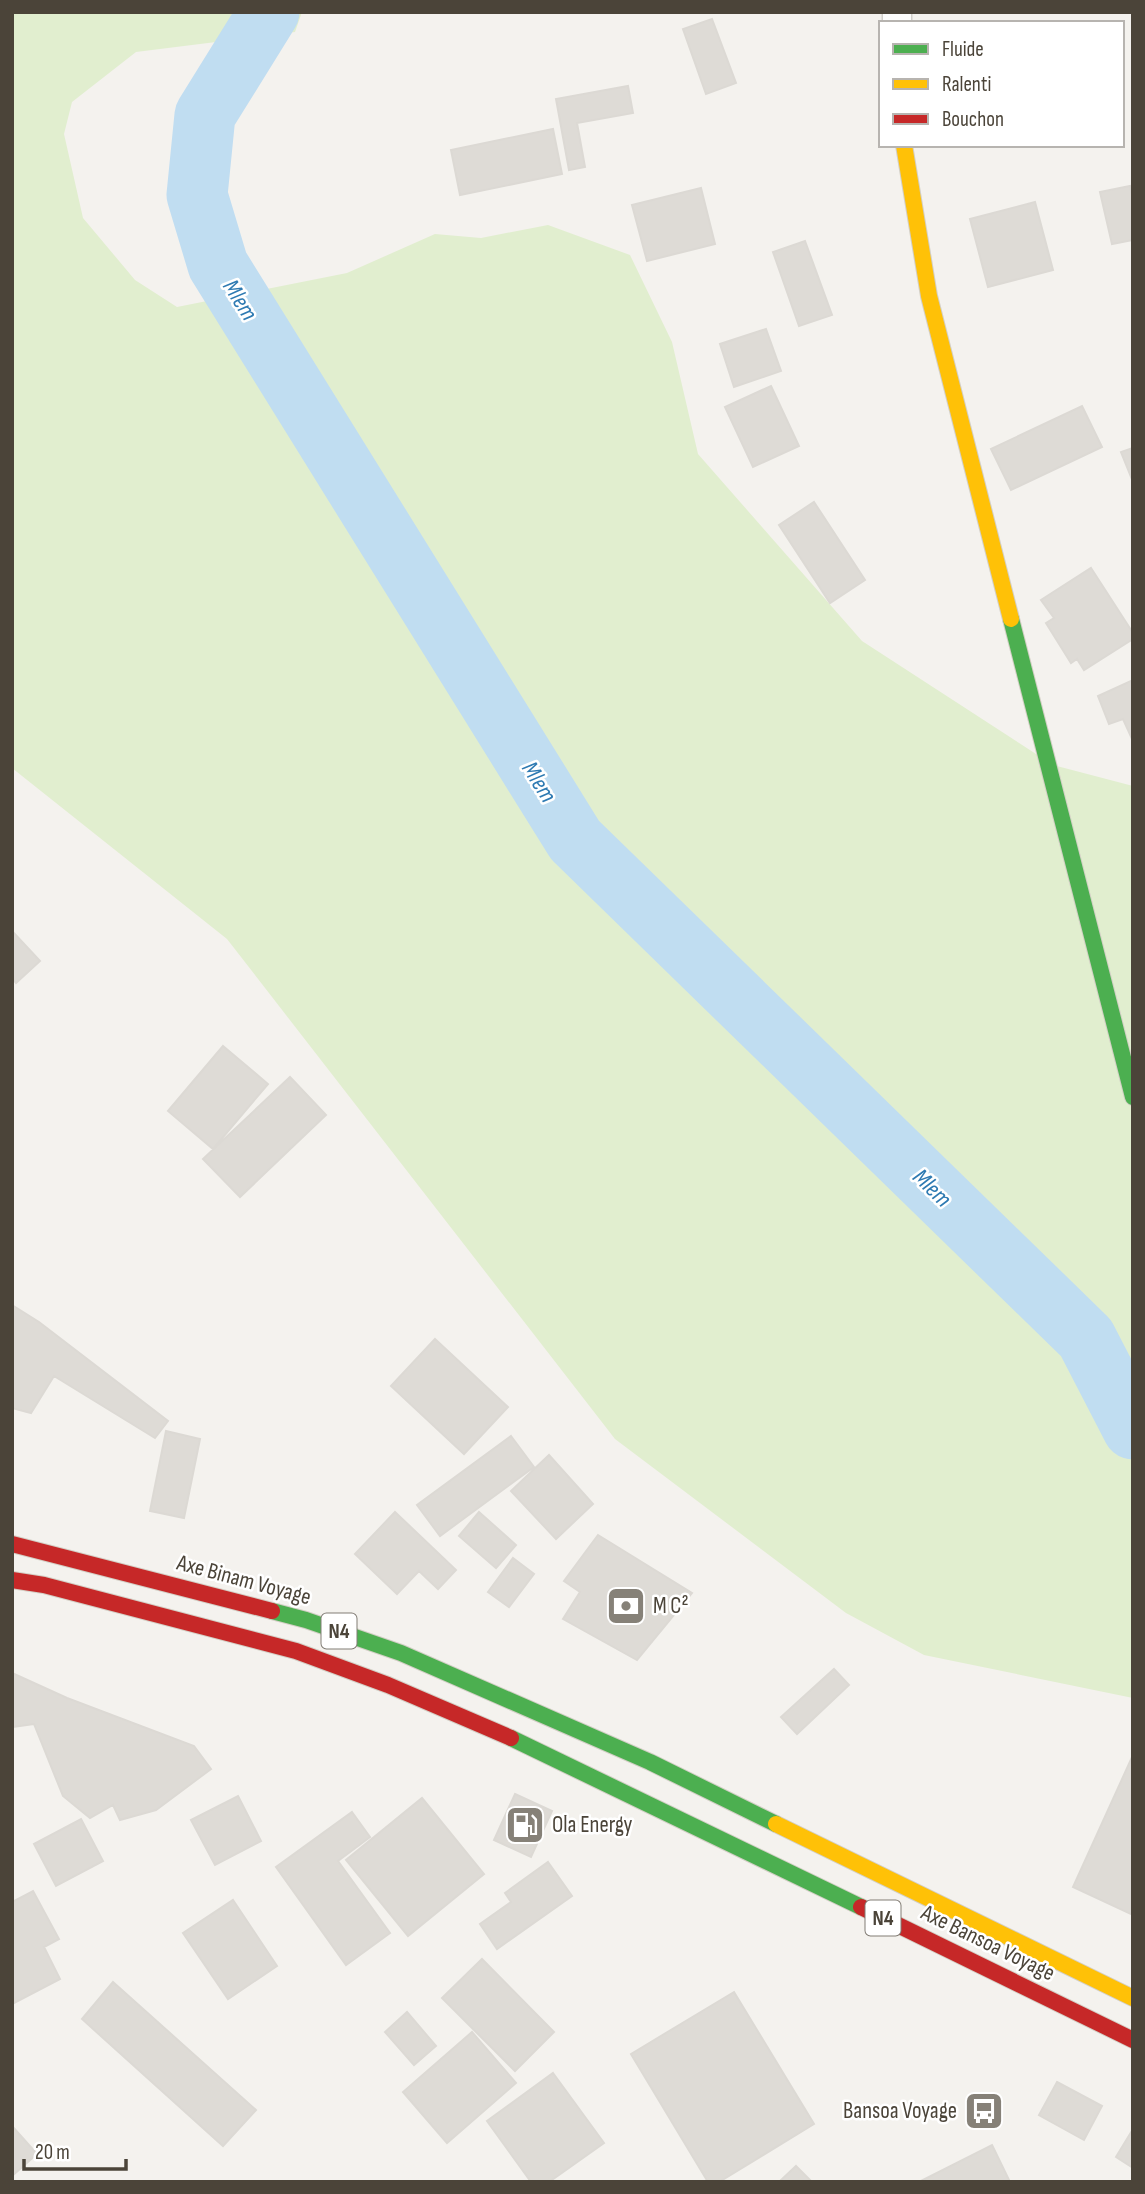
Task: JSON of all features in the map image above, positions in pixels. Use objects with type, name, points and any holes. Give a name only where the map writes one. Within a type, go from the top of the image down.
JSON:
[{"type":"main road","points":[[904,147],[929,296],[1133,1097]]},
{"type":"main road","name":"Axe Binam Voyage","points":[[12,1544],[306,1620],[518,1741],[642,1780]]},
{"type":"main road","name":"Axe Binam Voyage","points":[[12,1580],[44,1585],[296,1651],[395,1669],[532,1712],[642,1780]]},
{"type":"main road","name":"Axe Bansoa Voyage","points":[[642,1780],[1054,1980],[1133,2040]]},
{"type":"main road","name":"Axe Bansoa Voyage","points":[[642,1780],[1054,1980],[1133,1998]]},
{"type":"green space","points":[[12,12],[302,12],[295,32],[136,52],[72,102],[64,134],[83,218],[135,280],[177,307],[347,273],[435,234],[481,238],[548,225],[630,255],[672,342],[698,454],[862,641],[1053,765],[1133,786],[1133,1698],[924,1655],[846,1613],[615,1439],[227,939],[12,768]]},
{"type":"building","points":[[712,19],[736,83],[706,94],[683,29]]},
{"type":"building","points":[[628,86],[633,113],[577,123],[585,167],[569,170],[556,99]]},
{"type":"building","points":[[553,129],[562,174],[460,195],[451,150]]},
{"type":"building","points":[[1130,186],[1133,200],[1133,240],[1112,244],[1100,192]]},
{"type":"building","points":[[701,188],[715,244],[647,261],[632,205]]},
{"type":"building","points":[[1035,202],[1053,270],[988,287],[970,219]]},
{"type":"building","points":[[805,241],[832,315],[799,326],[773,252]]},
{"type":"building","points":[[766,329],[781,371],[734,387],[720,344]]},
{"type":"building","points":[[771,386],[799,446],[753,467],[725,407]]},
{"type":"building","points":[[1082,406],[1102,447],[1011,490],[991,449]]},
{"type":"building","points":[[1133,448],[1133,482],[1121,452]]},
{"type":"building","points":[[814,502],[865,580],[830,603],[779,525]]},
{"type":"building","points":[[1091,568],[1133,633],[1133,639],[1084,670],[1077,659],[1071,663],[1046,623],[1054,618],[1041,600]]},
{"type":"building","points":[[1133,680],[1133,741],[1123,719],[1109,724],[1098,696]]},
{"type":"building","points":[[12,931],[40,961],[16,983],[12,978]]},
{"type":"building","points":[[223,1046],[268,1084],[213,1149],[168,1111]]},
{"type":"building","points":[[290,1077],[326,1115],[240,1197],[203,1159]]},
{"type":"building","points":[[12,1305],[39,1322],[168,1421],[155,1438],[54,1376],[31,1413],[12,1408]]},
{"type":"building","points":[[435,1339],[508,1407],[464,1454],[391,1386]]},
{"type":"building","points":[[166,1431],[200,1439],[184,1518],[150,1511]]},
{"type":"building","points":[[511,1436],[534,1467],[440,1536],[417,1505]]},
{"type":"building","points":[[549,1455],[593,1504],[556,1539],[511,1491]]},
{"type":"building","points":[[395,1512],[456,1570],[438,1589],[419,1571],[397,1594],[355,1554]]},
{"type":"building","points":[[479,1512],[516,1545],[496,1568],[459,1536]]},
{"type":"building","name":"M C²","points":[[598,1535],[692,1593],[637,1660],[563,1619],[580,1592],[564,1581]]},
{"type":"building","points":[[513,1558],[534,1574],[509,1607],[488,1592]]},
{"type":"building","points":[[834,1669],[849,1685],[797,1734],[781,1717]]},
{"type":"building","points":[[12,1673],[67,1698],[194,1746],[211,1769],[156,1810],[120,1820],[113,1805],[90,1818],[63,1796],[34,1724],[12,1727]]},
{"type":"building","points":[[1133,1755],[1133,1915],[1073,1887]]},
{"type":"building","points":[[515,1794],[552,1811],[531,1857],[494,1840]]},
{"type":"building","points":[[238,1796],[261,1841],[215,1865],[191,1820]]},
{"type":"building","points":[[422,1798],[484,1874],[408,1936],[346,1860]]},
{"type":"building","points":[[352,1812],[370,1837],[338,1861],[390,1933],[346,1965],[276,1867]]},
{"type":"building","points":[[81,1819],[103,1861],[56,1886],[34,1844]]},
{"type":"building","points":[[548,1862],[572,1896],[497,1949],[480,1924],[511,1902],[505,1893]]},
{"type":"building","points":[[33,1891],[59,1939],[44,1947],[60,1979],[12,2004],[12,1902]]},
{"type":"building","points":[[233,1900],[277,1966],[228,1999],[183,1933]]},
{"type":"building","points":[[482,1959],[554,2032],[515,2071],[442,1998]]},
{"type":"building","points":[[113,1982],[256,2110],[223,2146],[82,2019]]},
{"type":"building","points":[[734,1992],[814,2124],[719,2182],[708,2182],[631,2054]]},
{"type":"building","points":[[407,2012],[436,2046],[414,2065],[385,2032]]},
{"type":"building","points":[[472,2032],[516,2083],[447,2143],[403,2092]]},
{"type":"building","points":[[553,2073],[604,2143],[549,2182],[531,2182],[487,2121]]},
{"type":"building","points":[[1057,2082],[1102,2106],[1084,2140],[1039,2115]]},
{"type":"building","points":[[12,2126],[37,2154],[12,2176]]},
{"type":"building","points":[[1133,2129],[1133,2168],[1116,2157]]},
{"type":"building","points":[[992,2145],[1010,2182],[919,2182]]},
{"type":"building","points":[[796,2166],[812,2182],[779,2182]]},
{"type":"waterway","name":"Mlem","points":[[269,12],[205,115],[197,195],[218,265],[575,840],[1086,1338],[1133,1429]]},
{"type":"traffic: fast","points":[[1011,619],[1133,1097]]},
{"type":"traffic: fast","points":[[272,1611],[401,1653],[650,1762],[776,1824]]},
{"type":"traffic: fast","points":[[511,1738],[861,1907]]},
{"type":"traffic: slow","points":[[904,147],[929,296],[1011,619]]},
{"type":"traffic: slow","points":[[776,1824],[1133,1998]]},
{"type":"traffic: jam","points":[[12,1544],[272,1611]]},
{"type":"traffic: jam","points":[[12,1580],[44,1585],[296,1651],[388,1685],[511,1738]]},
{"type":"traffic: jam","points":[[861,1907],[1133,2040]]},
{"type":"place","name":"M C²","points":[[626,1606]]},
{"type":"place","name":"Ola Energy","points":[[525,1825]]},
{"type":"place","name":"Bansoa Voyage","points":[[984,2111]]}]
